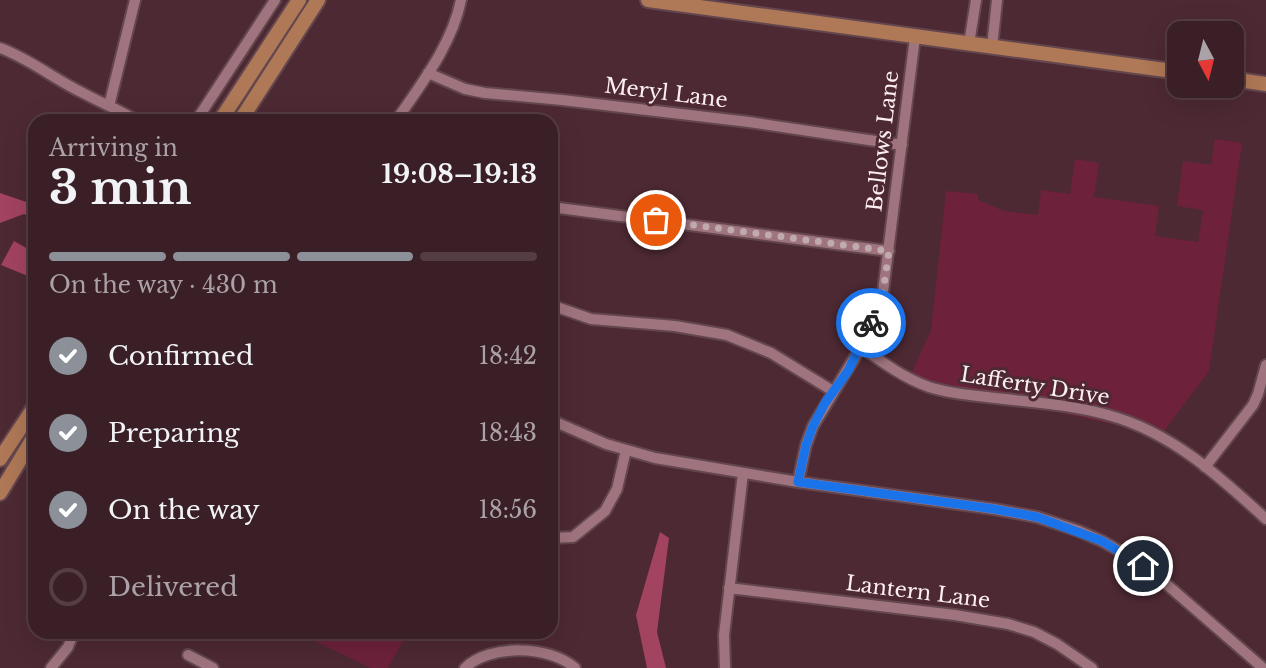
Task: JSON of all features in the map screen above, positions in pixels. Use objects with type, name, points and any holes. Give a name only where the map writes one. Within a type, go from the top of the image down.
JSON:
[{"type":"main road","points":[[225,114],[299,0]]},
{"type":"main road","points":[[245,114],[318,0]]},
{"type":"main road","points":[[648,0],[1167,70]]},
{"type":"main road","points":[[1244,81],[1266,84]]},
{"type":"main road","points":[[0,459],[28,417]]},
{"type":"main road","points":[[0,493],[28,447]]},
{"type":"street","points":[[109,106],[135,0]]},
{"type":"street","points":[[201,114],[275,0]]},
{"type":"street","points":[[401,114],[428,73],[455,24],[461,0]]},
{"type":"street","points":[[969,44],[976,0]]},
{"type":"street","points":[[992,47],[998,0]]},
{"type":"street","name":"Bellows Lane","points":[[798,482],[813,426],[848,371],[883,292],[915,37]]},
{"type":"street","points":[[0,48],[27,59],[81,93],[124,114]]},
{"type":"street","name":"Meryl Lane","points":[[428,73],[466,89],[485,93],[749,122],[902,145]]},
{"type":"street","points":[[558,208],[889,251]]},
{"type":"street","points":[[558,307],[591,319],[675,326],[727,335],[771,353],[833,391]]},
{"type":"street","name":"Lafferty Drive","points":[[861,346],[891,368],[928,386],[951,393],[1067,407],[1108,415],[1159,435],[1205,467],[1266,519]]},
{"type":"street","points":[[1205,467],[1253,405],[1266,365]]},
{"type":"street","points":[[558,423],[606,444],[684,464],[1037,517],[1090,536],[1130,557],[1157,576],[1263,668]]},
{"type":"street","points":[[558,538],[573,537],[606,511],[617,489],[626,450]]},
{"type":"street","points":[[725,668],[724,635],[743,473]]},
{"type":"street","name":"Lantern Lane","points":[[729,588],[1009,624],[1058,644],[1092,668]]},
{"type":"street","points":[[51,668],[71,639]]},
{"type":"street","points":[[465,668],[472,661],[488,654],[522,651],[557,657],[575,668]]},
{"type":"street","points":[[188,655],[214,668]]},
{"type":"shaded area","points":[[1215,139],[1242,143],[1209,371],[1161,435],[909,379],[931,330],[946,191],[978,194],[978,200],[1004,211],[1038,215],[1041,190],[1070,194],[1075,159],[1099,163],[1094,197],[1159,206],[1155,236],[1198,242],[1203,210],[1177,206],[1183,161],[1211,165]]},
{"type":"shaded area","points":[[0,193],[28,203],[28,216],[24,214],[0,223]]},
{"type":"shaded area","points":[[14,241],[28,249],[28,276],[1,265]]},
{"type":"shaded area","points":[[660,532],[669,538],[657,632],[666,668],[647,668],[636,615]]},
{"type":"shaded area","points":[[311,639],[404,639],[388,668],[371,668]]},
{"type":"way so far","points":[[656,220],[889,251],[883,292],[871,323]]},
{"type":"route","points":[[871,323],[848,371],[825,403],[813,426],[798,482],[1037,517],[1102,541],[1143,566]]}]
